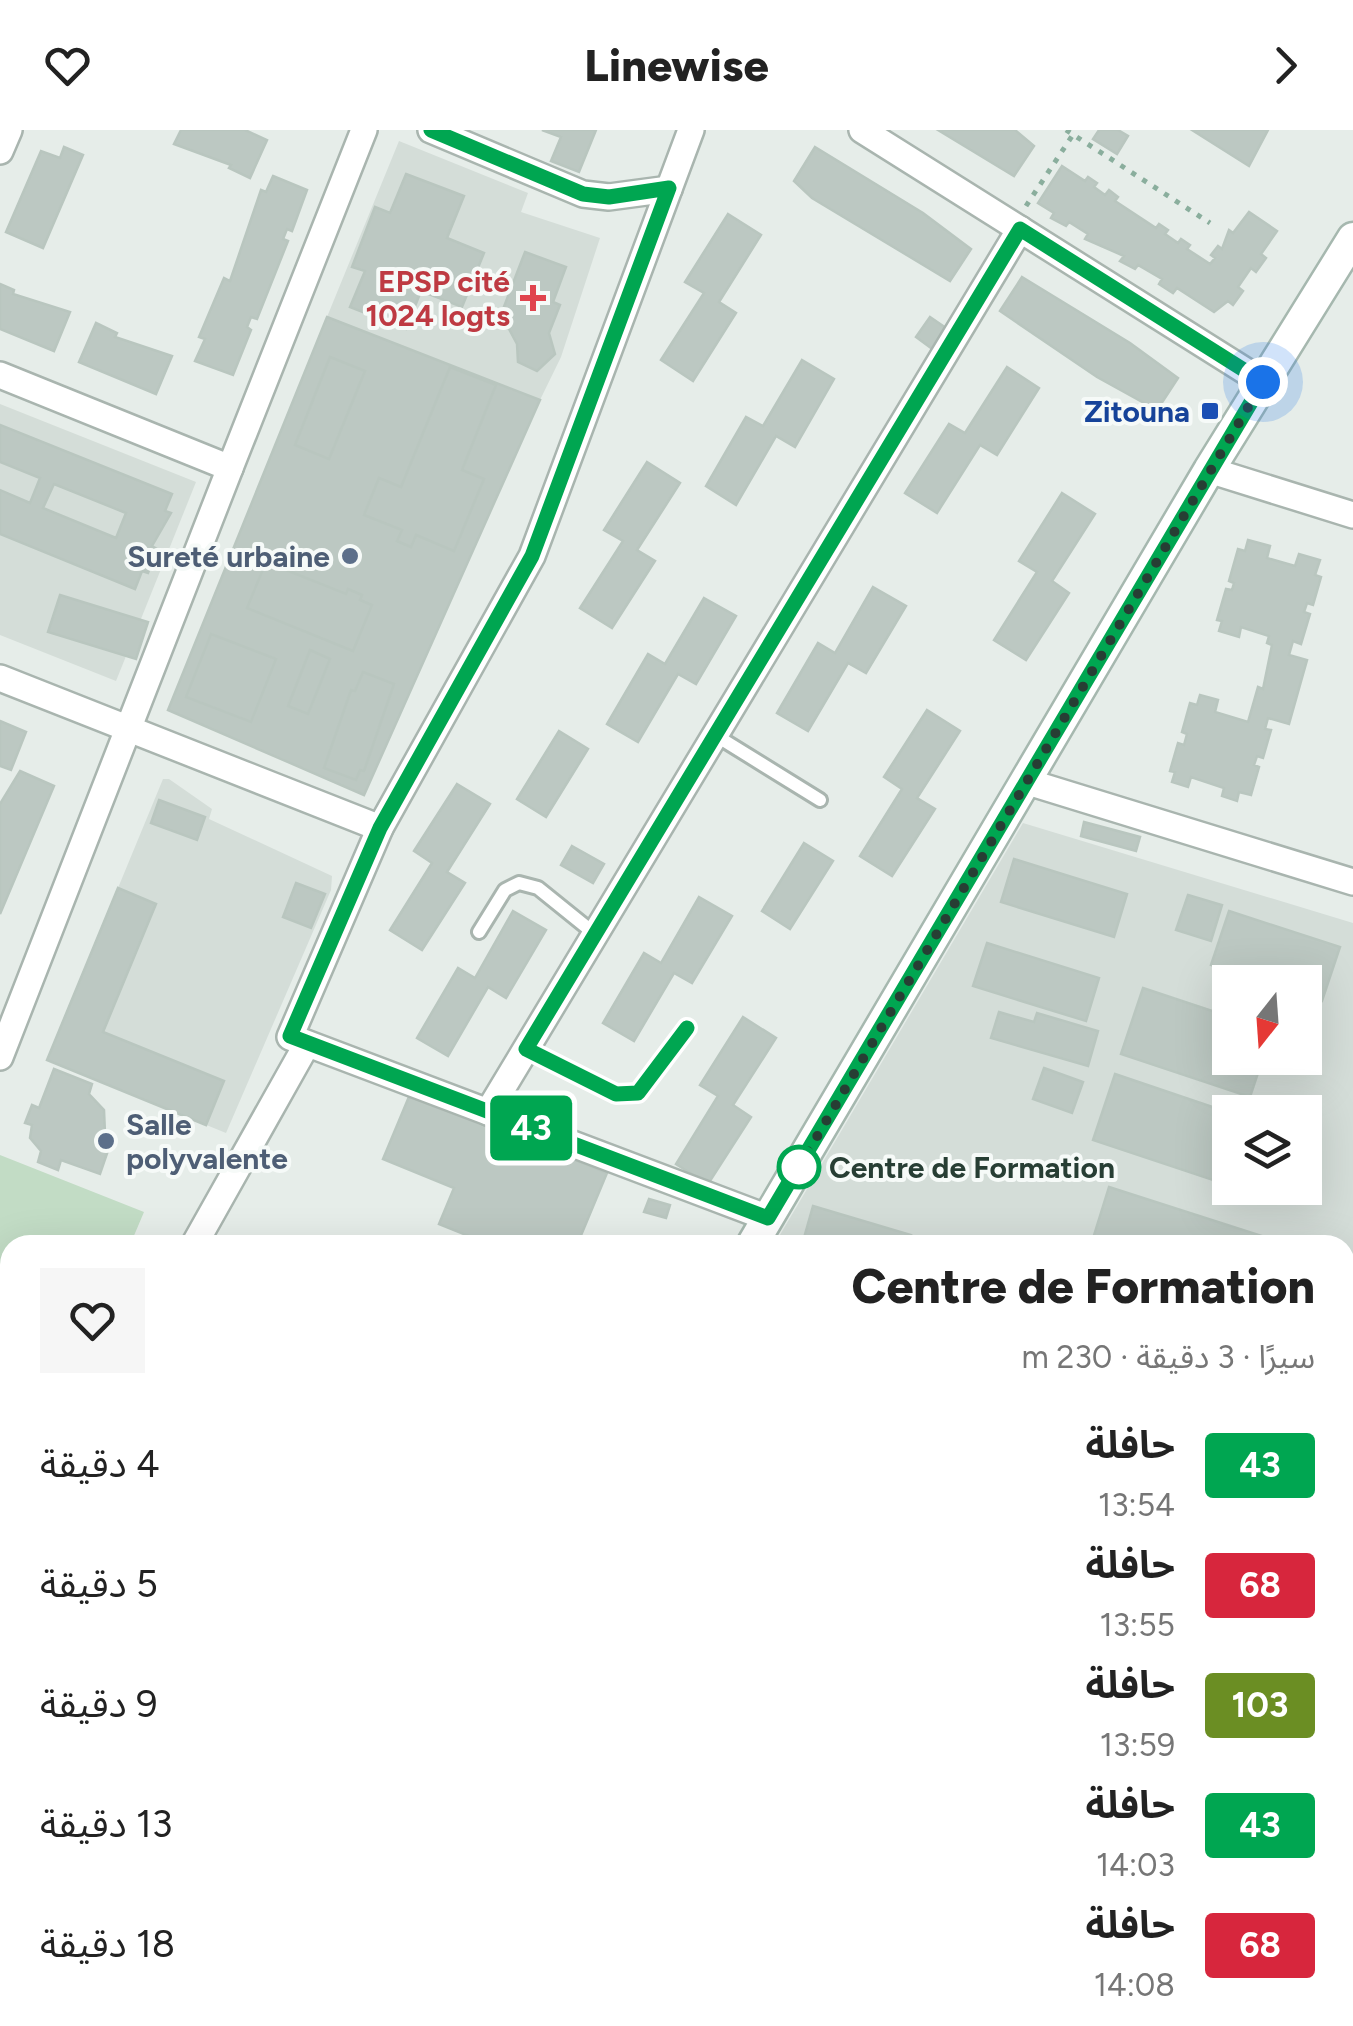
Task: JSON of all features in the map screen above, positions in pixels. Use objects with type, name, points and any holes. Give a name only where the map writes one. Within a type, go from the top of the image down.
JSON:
[{"type":"street","points":[[0,151],[8,130]]},
{"type":"street","points":[[431,130],[583,194],[609,197],[669,188]]},
{"type":"street","points":[[691,130],[532,556],[380,828],[290,1036],[768,1218]]},
{"type":"street","points":[[862,130],[1263,382]]},
{"type":"street","points":[[0,1057],[130,730],[354,133]]},
{"type":"street","points":[[488,1112],[1017,227]]},
{"type":"street","points":[[758,1235],[1209,470],[1353,238]]},
{"type":"street","points":[[0,374],[230,468]]},
{"type":"street","points":[[1209,470],[1353,515]]},
{"type":"street","points":[[0,678],[380,828]]},
{"type":"street","points":[[1028,782],[1353,882]]},
{"type":"street","points":[[200,1235],[307,1044]]},
{"type":"lane","points":[[715,735],[820,800]]},
{"type":"lane","points":[[480,932],[505,890],[518,884],[538,888],[595,934]]},
{"type":"lane","points":[[526,1049],[616,1094],[638,1093],[687,1028]]},
{"type":"path","points":[[1066,130],[1075,132],[1210,223]]},
{"type":"path","points":[[1017,227],[1075,132]]},
{"type":"shaded area","points":[[399,141],[528,193],[521,212],[600,238],[561,357],[540,400],[327,317]]},
{"type":"shaded area","points":[[0,404],[196,482],[116,681],[0,635]]},
{"type":"shaded area","points":[[163,779],[169,779],[212,809],[209,819],[332,876],[331,890],[226,1133],[47,1060]]},
{"type":"shaded area","points":[[1023,823],[1353,923],[1353,1235],[780,1235]]},
{"type":"green space","points":[[0,1155],[144,1212],[134,1235],[0,1235]]},
{"type":"building","points":[[181,130],[245,130],[267,140],[250,178],[229,168],[231,165],[174,144]]},
{"type":"building","points":[[542,130],[596,130],[579,172],[551,161],[561,137]]},
{"type":"building","points":[[938,130],[1015,130],[1034,146],[1014,176]]},
{"type":"building","points":[[1099,130],[1118,130],[1128,136],[1117,154],[1093,139]]},
{"type":"building","points":[[1192,130],[1268,130],[1249,166]]},
{"type":"building","points":[[64,147],[83,155],[43,248],[6,232],[41,151],[60,158]]},
{"type":"building","points":[[815,147],[923,213],[971,249],[950,281],[812,198],[794,181]]},
{"type":"building","points":[[1062,166],[1085,181],[1088,177],[1097,183],[1094,187],[1105,195],[1109,190],[1118,197],[1115,201],[1156,228],[1159,224],[1168,230],[1165,234],[1178,243],[1181,239],[1190,245],[1187,249],[1210,264],[1215,258],[1211,255],[1218,246],[1222,249],[1229,230],[1233,233],[1249,212],[1277,231],[1261,254],[1266,258],[1256,272],[1251,268],[1238,287],[1243,291],[1233,305],[1228,301],[1214,312],[1177,288],[1173,293],[1159,284],[1162,279],[1138,265],[1135,269],[1120,261],[1124,256],[1085,239],[1088,234],[1069,222],[1066,226],[1051,218],[1054,213],[1038,203]]},
{"type":"building","points":[[406,174],[464,196],[447,238],[484,253],[462,307],[421,291],[406,329],[350,307],[365,271],[352,267],[375,207],[390,213]]},
{"type":"building","points":[[273,176],[307,190],[292,231],[287,229],[283,239],[288,241],[257,319],[251,317],[247,327],[251,330],[233,375],[195,361],[205,339],[199,337],[224,278],[230,281],[261,190],[266,192]]},
{"type":"building","points":[[728,214],[761,235],[719,302],[736,313],[693,381],[661,360],[704,293],[685,282]]},
{"type":"building","points":[[525,252],[566,267],[553,302],[560,305],[549,333],[555,354],[537,371],[518,362],[517,344],[509,329],[497,325]]},
{"type":"building","points":[[1022,277],[1130,343],[1178,378],[1157,410],[1097,377],[1000,311]]},
{"type":"building","points":[[0,284],[14,290],[13,294],[70,312],[54,351],[0,329]]},
{"type":"building","name":"Sureté urbaine","points":[[327,317],[540,400],[364,795],[168,710]]},
{"type":"building","points":[[930,317],[949,330],[935,351],[916,337]]},
{"type":"building","points":[[96,323],[117,333],[115,337],[172,356],[156,394],[79,362]]},
{"type":"building","points":[[330,357],[365,371],[329,459],[295,445]]},
{"type":"building","points":[[802,360],[834,379],[795,447],[776,436],[736,505],[706,486],[746,417],[763,426]]},
{"type":"building","points":[[450,367],[496,385],[462,470],[484,479],[454,551],[416,535],[411,547],[397,541],[402,530],[364,515],[379,478],[401,487]]},
{"type":"building","points":[[1007,367],[1039,388],[997,455],[980,445],[937,513],[905,493],[949,424],[965,433]]},
{"type":"building","points":[[0,425],[172,494],[165,511],[171,513],[152,546],[157,549],[148,573],[142,571],[135,589],[0,534],[0,490],[30,503],[40,478],[0,462]],"holes":[[[54,484],[126,513],[116,538],[43,508]]]},
{"type":"building","points":[[647,462],[680,483],[637,550],[655,561],[612,628],[580,608],[623,541],[604,530]]},
{"type":"building","points":[[1062,493],[1095,514],[1052,581],[1069,593],[1026,660],[994,640],[1037,572],[1019,561]]},
{"type":"building","points":[[1248,540],[1270,546],[1267,558],[1295,566],[1299,554],[1320,560],[1315,575],[1321,577],[1313,605],[1307,603],[1304,612],[1310,614],[1301,644],[1293,641],[1289,655],[1307,660],[1289,724],[1268,718],[1265,729],[1271,730],[1263,758],[1257,756],[1254,765],[1259,767],[1251,795],[1239,792],[1237,801],[1222,796],[1224,788],[1191,777],[1188,787],[1172,782],[1175,772],[1170,771],[1178,743],[1184,745],[1187,734],[1182,732],[1190,703],[1197,705],[1200,695],[1218,700],[1215,712],[1248,722],[1258,687],[1263,689],[1272,645],[1267,643],[1269,636],[1241,627],[1239,637],[1219,631],[1222,621],[1217,620],[1226,589],[1232,590],[1234,583],[1229,581],[1238,549],[1245,551]]},
{"type":"building","points":[[266,562],[346,594],[348,589],[372,605],[353,651],[247,608]]},
{"type":"building","points":[[873,587],[906,606],[866,673],[848,663],[808,731],[777,713],[818,643],[835,653]]},
{"type":"building","points":[[60,595],[148,622],[136,659],[48,632]]},
{"type":"building","points":[[704,598],[736,616],[696,684],[678,674],[638,742],[607,724],[648,654],[665,664]]},
{"type":"building","points":[[211,634],[276,659],[251,722],[186,697]]},
{"type":"building","points":[[310,650],[330,659],[308,714],[288,706]]},
{"type":"building","points":[[363,672],[394,684],[364,771],[360,770],[356,780],[324,768],[351,690],[355,691]]},
{"type":"building","points":[[927,710],[960,731],[917,798],[935,809],[892,876],[860,856],[902,789],[884,777]]},
{"type":"building","points":[[0,721],[26,732],[11,770],[0,766]]},
{"type":"building","points":[[559,731],[588,749],[546,817],[517,799]]},
{"type":"building","points":[[20,771],[54,786],[0,914],[0,804]]},
{"type":"building","points":[[457,784],[490,804],[447,872],[465,883],[422,950],[390,930],[432,863],[414,851]]},
{"type":"building","points":[[159,800],[205,817],[197,840],[151,823]]},
{"type":"building","points":[[1084,822],[1140,837],[1136,851],[1081,836]]},
{"type":"building","points":[[804,843],[833,861],[790,929],[762,911]]},
{"type":"building","points":[[572,846],[604,864],[593,883],[561,865]]},
{"type":"building","points":[[1014,859],[1127,894],[1114,937],[1001,902]]},
{"type":"building","points":[[296,883],[325,894],[311,928],[283,917]]},
{"type":"building","points":[[118,888],[156,904],[103,1032],[224,1081],[206,1125],[47,1060]]},
{"type":"building","points":[[1188,895],[1222,905],[1211,941],[1176,930]]},
{"type":"building","points":[[699,897],[732,916],[692,983],[674,973],[634,1041],[603,1023],[644,953],[661,963]]},
{"type":"building","points":[[513,911],[546,930],[506,998],[488,987],[448,1056],[417,1038],[458,968],[475,978]]},
{"type":"building","points":[[1229,911],[1340,947],[1322,1001],[1322,965],[1211,965]]},
{"type":"building","points":[[987,943],[1099,978],[1086,1021],[973,986]]},
{"type":"building","points":[[1143,988],[1212,1011],[1212,1075],[1257,1075],[1251,1095],[1244,1095],[1121,1054]]},
{"type":"building","points":[[999,1012],[1034,1022],[1037,1013],[1098,1031],[1088,1066],[991,1038]]},
{"type":"building","points":[[743,1017],[776,1038],[733,1105],[751,1117],[708,1184],[676,1164],[718,1096],[700,1085]]},
{"type":"building","points":[[1044,1068],[1083,1082],[1072,1113],[1033,1099]]},
{"type":"building","points":[[54,1069],[92,1084],[89,1094],[104,1110],[105,1133],[113,1136],[100,1174],[61,1160],[58,1170],[38,1162],[41,1151],[30,1138],[32,1125],[25,1123],[32,1105],[39,1108]]},
{"type":"building","points":[[1115,1074],[1212,1107],[1212,1180],[1093,1140]]},
{"type":"building","points":[[411,1092],[607,1173],[581,1235],[466,1235],[439,1224],[454,1188],[383,1159]]},
{"type":"building","points":[[1109,1187],[1259,1235],[1094,1235]]},
{"type":"building","points":[[649,1199],[670,1205],[666,1218],[644,1212]]},
{"type":"building","points":[[813,1206],[911,1235],[805,1235]]},
{"type":"bus line","name":"43","points":[[431,130],[583,194],[609,197],[669,188],[532,556],[380,828],[290,1036],[768,1218],[1263,382],[1020,229],[526,1049],[616,1094],[638,1093],[687,1028]]},
{"type":"place","name":"EPSP cité 1024 logts","points":[[533,298]]},
{"type":"place","name":"Zitouna","points":[[1210,411]]},
{"type":"place","name":"Sureté urbaine","points":[[350,556]]},
{"type":"place","name":"Salle polyvalente","points":[[106,1141]]},
{"type":"place","name":"Centre de Formation","points":[[799,1167]]},
{"type":"route","points":[[799,1167],[1263,382]]}]
